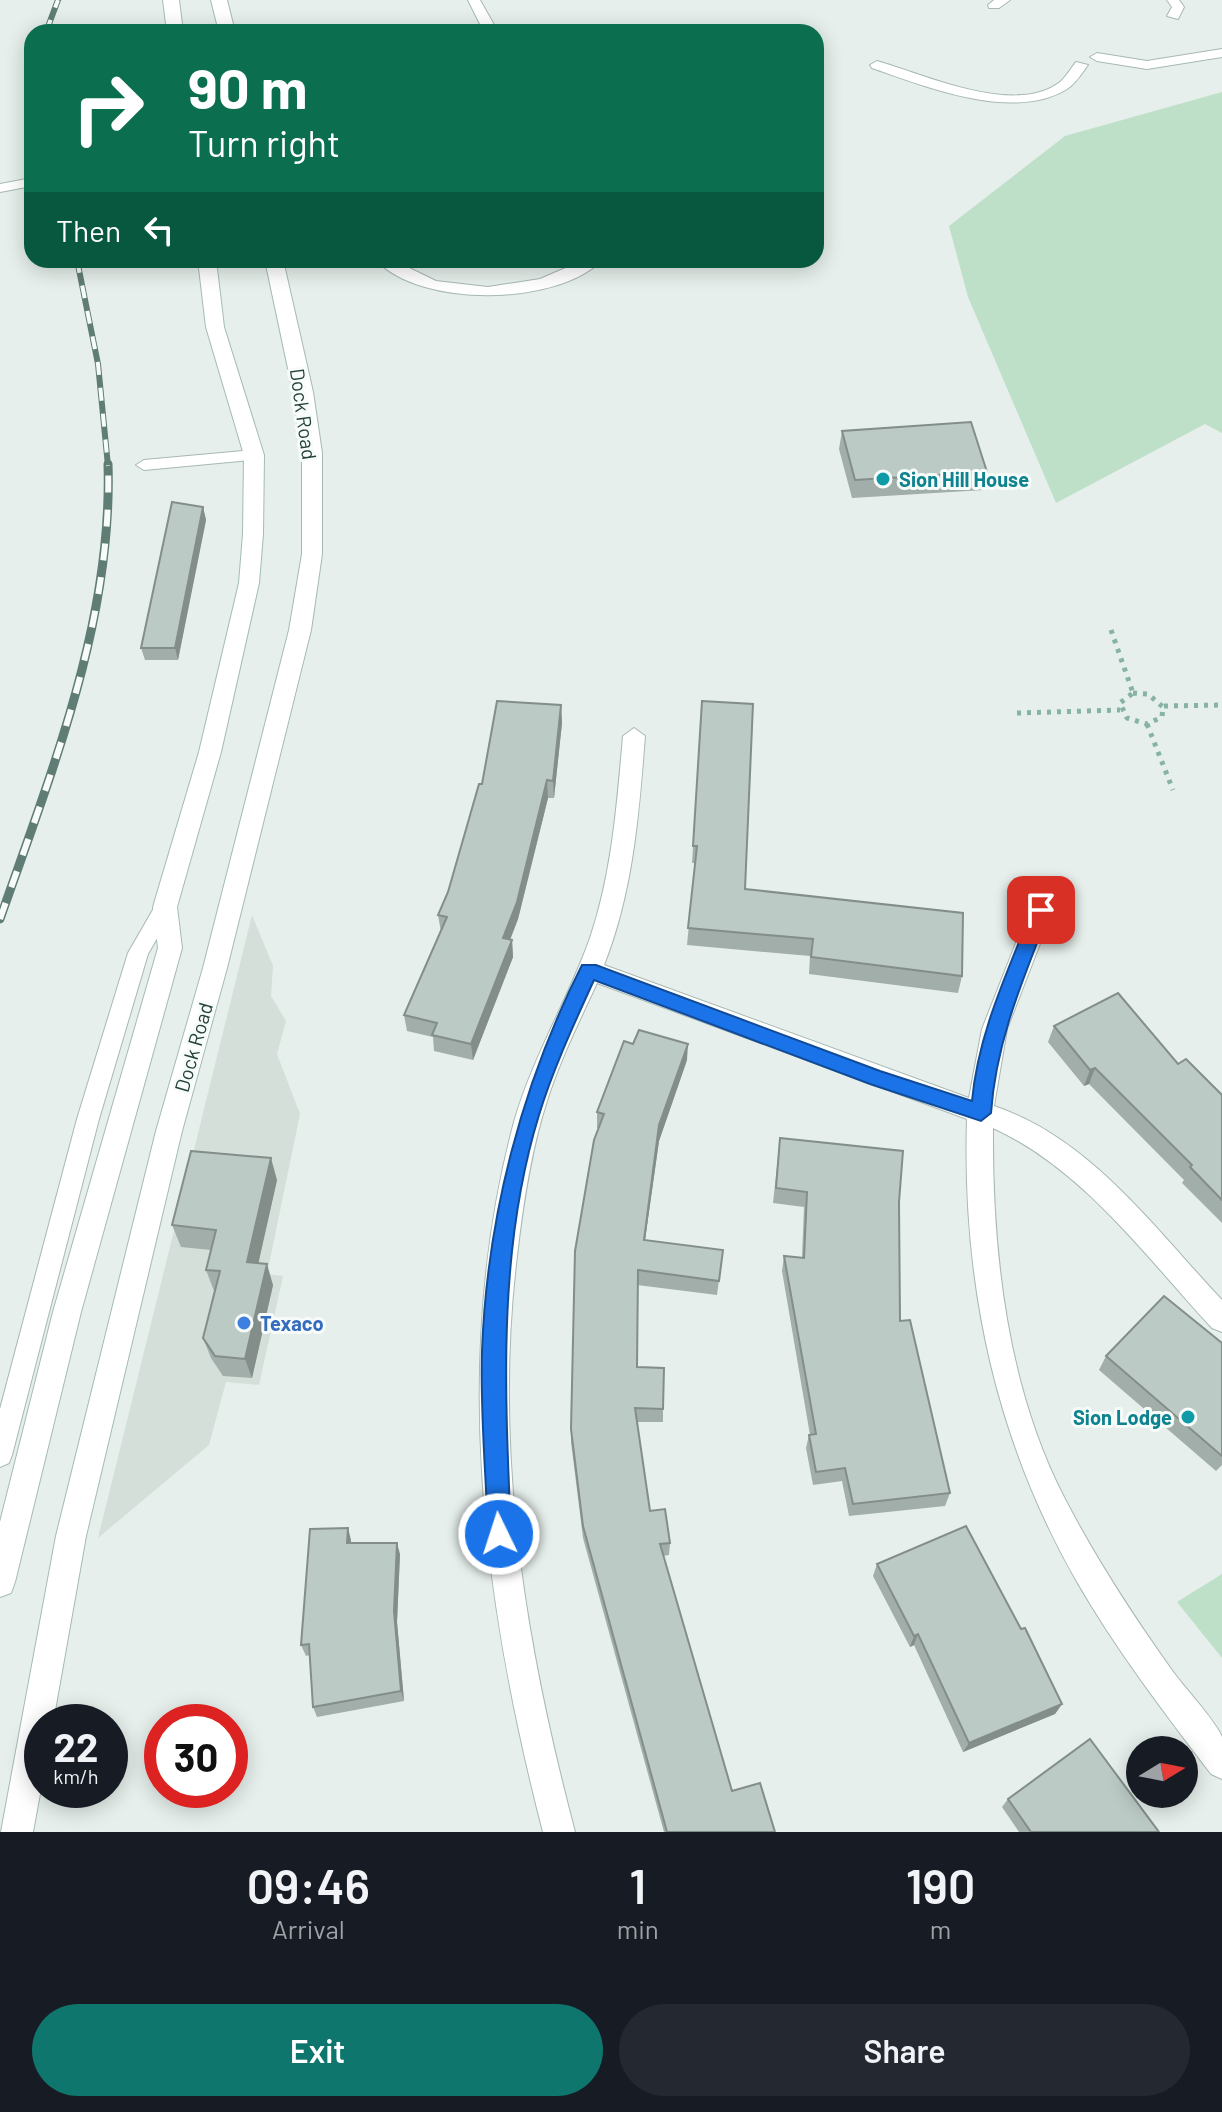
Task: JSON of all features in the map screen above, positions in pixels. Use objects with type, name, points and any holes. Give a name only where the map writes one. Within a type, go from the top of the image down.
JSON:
[{"type":"main road","points":[[171,0],[174,24]]},
{"type":"main road","points":[[219,0],[225,24]]},
{"type":"main road","points":[[0,1582],[67,1312],[170,948],[165,907],[210,752],[249,583],[254,455],[215,327],[208,268]]},
{"type":"main road","name":"Dock Road","points":[[17,1832],[71,1536],[158,1178],[215,968],[300,630],[312,554],[312,453],[303,392],[276,268]]},
{"type":"main road","points":[[559,1832],[528,1707],[508,1601],[495,1471],[493,1351],[505,1233],[528,1119],[546,1067],[589,970],[617,886],[634,736]]},
{"type":"main road","points":[[1041,910],[995,1027],[984,1072],[981,1113],[986,1271],[1004,1375],[1039,1479],[1085,1573],[1151,1671],[1222,1763]]},
{"type":"main road","points":[[589,970],[877,1078],[981,1113],[1044,1140],[1084,1172],[1222,1319]]},
{"type":"lane","points":[[474,0],[487,24]]},
{"type":"lane","points":[[1173,0],[1178,7],[1173,16]]},
{"type":"lane","points":[[1097,57],[1147,65],[1222,53]]},
{"type":"lane","points":[[877,65],[952,90],[995,97],[1058,90],[1071,83],[1081,65]]},
{"type":"lane","points":[[399,268],[428,283],[486,291],[531,286],[557,279],[579,268]]},
{"type":"lane","points":[[144,465],[254,455]]},
{"type":"lane","points":[[0,1455],[88,1119],[128,983],[138,953],[165,907]]},
{"type":"path","points":[[1111,630],[1133,693]]},
{"type":"path","points":[[1120,710],[1122,698],[1133,693],[1148,694],[1163,706],[1222,705]]},
{"type":"path","points":[[1017,713],[1120,710],[1133,721],[1147,724],[1162,717],[1163,706]]},
{"type":"path","points":[[1147,724],[1173,790]]},
{"type":"shaded area","points":[[252,915],[273,966],[271,996],[286,1021],[277,1054],[300,1114],[267,1274],[283,1276],[259,1385],[226,1382],[209,1445],[98,1538]]},
{"type":"green space","points":[[1222,92],[1222,433],[1205,424],[1056,503],[968,297],[949,226],[1065,136]]},
{"type":"green space","points":[[1222,1574],[1222,1658],[1177,1602]]},
{"type":"building","points":[[971,422],[987,472],[855,480],[842,431]]},
{"type":"building","points":[[172,502],[203,507],[175,648],[141,648]]},
{"type":"building","points":[[497,701],[561,705],[553,781],[547,780],[517,902],[503,938],[512,940],[471,1044],[432,1035],[437,1023],[404,1015],[447,917],[438,915],[448,892],[479,784],[482,784]]},
{"type":"building","points":[[702,701],[753,704],[745,889],[963,913],[962,976],[811,957],[813,939],[688,928],[697,846],[693,846]]},
{"type":"building","points":[[1118,993],[1178,1064],[1186,1059],[1222,1095],[1222,1200],[1190,1167],[1192,1165],[1095,1068],[1090,1070],[1054,1026]]},
{"type":"building","points":[[639,1030],[688,1044],[659,1125],[644,1240],[723,1250],[719,1281],[638,1270],[637,1367],[664,1368],[663,1409],[635,1408],[650,1511],[665,1509],[670,1543],[660,1544],[732,1791],[760,1783],[775,1832],[667,1832],[583,1526],[571,1429],[575,1251],[594,1140],[604,1114],[597,1112],[624,1041],[633,1044]]},
{"type":"building","points":[[780,1138],[903,1151],[899,1202],[900,1321],[910,1320],[950,1493],[853,1504],[845,1468],[816,1472],[809,1435],[816,1434],[784,1256],[804,1258],[807,1192],[776,1188]]},
{"type":"building","points":[[191,1151],[271,1158],[247,1262],[267,1264],[245,1359],[215,1356],[203,1338],[220,1271],[206,1270],[216,1230],[172,1225]]},
{"type":"building","name":"Sion Lodge","points":[[1164,1296],[1222,1343],[1222,1456],[1106,1356]]},
{"type":"building","points":[[966,1526],[1021,1629],[1025,1628],[1062,1704],[969,1743],[918,1634],[914,1636],[877,1564]]},
{"type":"building","points":[[348,1528],[347,1543],[397,1543],[394,1611],[401,1691],[313,1707],[309,1644],[301,1645],[310,1529]]},
{"type":"building","points":[[1090,1739],[1126,1788],[1126,1808],[1141,1808],[1159,1832],[1031,1832],[1008,1799]]},
{"type":"railway","points":[[49,24],[58,0]]},
{"type":"railway","points":[[79,268],[98,364],[108,466]]},
{"type":"railway","points":[[0,919],[58,752],[89,638],[107,523],[108,466]]},
{"type":"place","name":"Sion Hill House","points":[[883,479]]},
{"type":"place","name":"Texaco","points":[[244,1323]]},
{"type":"place","name":"Sion Lodge","points":[[1188,1417]]},
{"type":"route","points":[[499,1534],[492,1415],[493,1351],[505,1233],[528,1119],[566,1018],[589,970],[658,993],[877,1078],[981,1113],[984,1072],[995,1027],[1041,910]]}]
